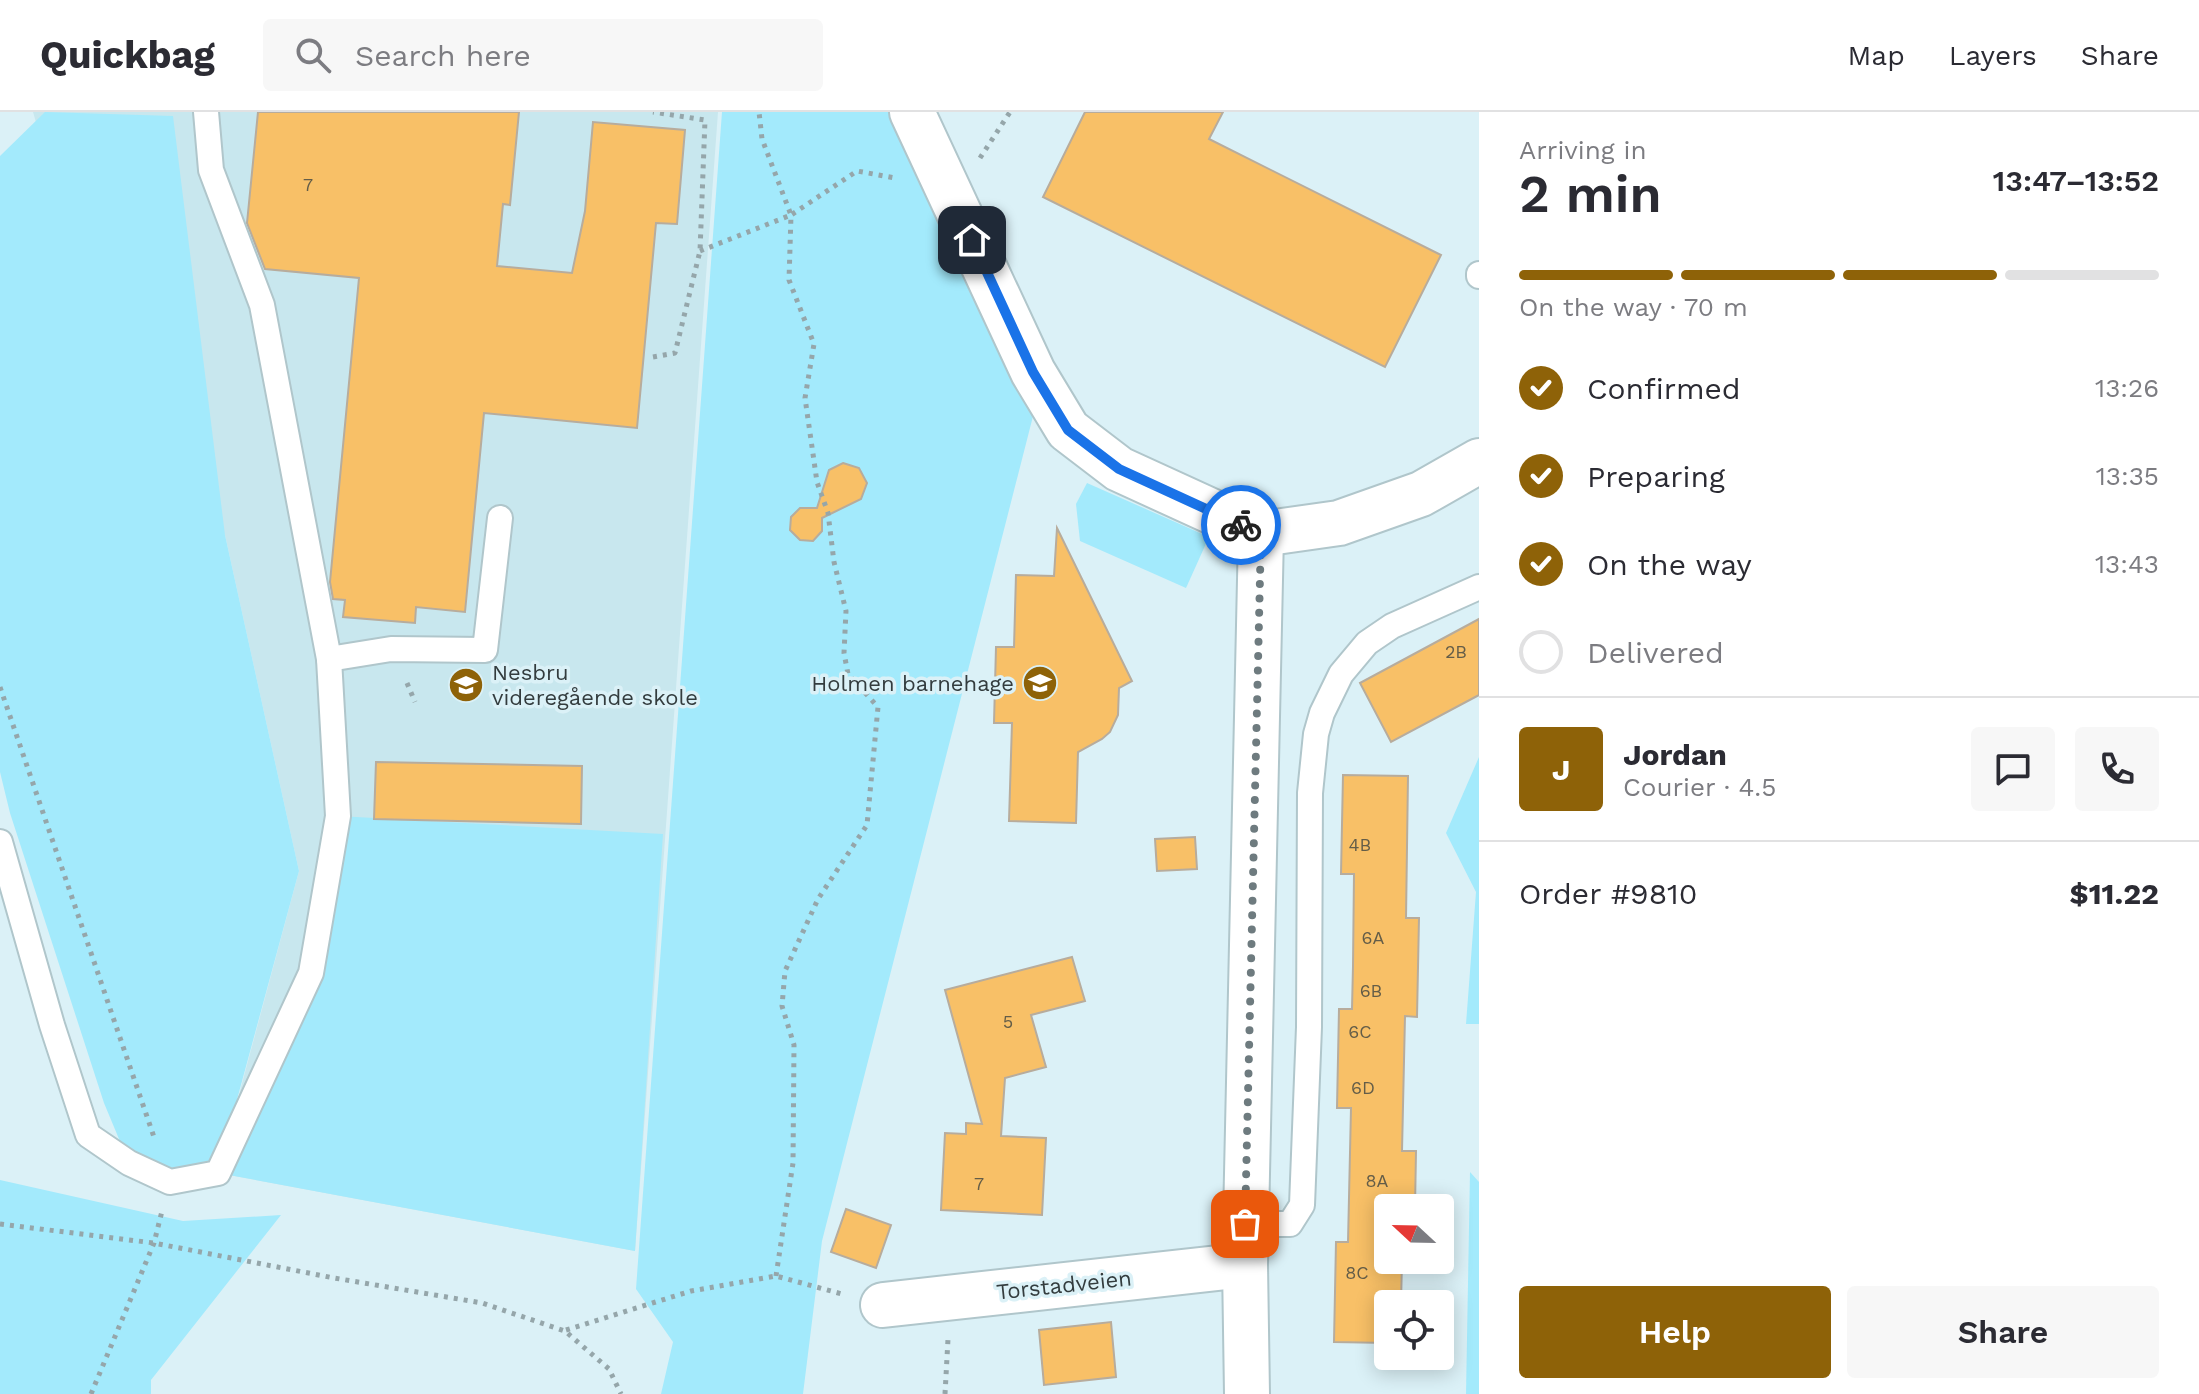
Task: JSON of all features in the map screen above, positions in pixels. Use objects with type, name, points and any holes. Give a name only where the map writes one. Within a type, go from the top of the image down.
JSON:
[{"type":"street","points":[[912,112],[1033,372],[1068,430],[1119,469],[1261,534],[1339,523],[1421,494],[1479,461]]},
{"type":"street","points":[[1247,1394],[1245,1244],[1261,534]]},
{"type":"street","name":"Torstadveien","points":[[883,1305],[949,1298],[1245,1244]]},
{"type":"lane","points":[[0,842],[52,1025],[88,1135],[129,1163],[170,1182],[218,1173],[311,973],[338,816],[329,659],[262,305],[211,170],[206,112]]},
{"type":"lane","points":[[329,659],[391,649],[485,650],[500,518]]},
{"type":"lane","points":[[1245,1244],[1290,1224],[1302,1205],[1309,1027],[1310,793],[1316,734],[1322,713],[1341,674],[1367,643],[1392,626],[1479,587]]},
{"type":"path","points":[[653,112],[705,120],[700,251],[675,353],[653,357]]},
{"type":"path","points":[[759,112],[762,139],[791,215],[789,280],[814,344],[805,398],[817,482],[828,513],[834,562],[846,611],[844,653],[848,674],[878,707],[867,825],[818,899],[785,971],[782,1006],[794,1045],[793,1163],[776,1276]]},
{"type":"path","points":[[700,251],[791,215],[857,171],[947,188]]},
{"type":"path","points":[[0,687],[170,1182],[154,1243],[91,1394]]},
{"type":"path","points":[[0,1224],[154,1243],[482,1303],[565,1331],[609,1369],[621,1394]]},
{"type":"path","points":[[565,1331],[691,1291],[776,1276],[883,1305]]},
{"type":"path","points":[[945,1394],[949,1298]]},
{"type":"shaded area","name":"Nesbru videregående skole","points":[[33,112],[718,112],[635,1251],[218,1173],[299,871],[225,535],[77,264]]},
{"type":"shaded area","points":[[45,112],[173,116],[225,535],[299,871],[219,1166],[311,973],[338,816],[663,834],[635,1251],[218,1173],[129,1163],[104,1103],[10,813],[0,772],[0,156]]},
{"type":"shaded area","points":[[722,112],[910,112],[1042,381],[822,1241],[803,1394],[661,1394],[673,1342],[636,1289]]},
{"type":"shaded area","points":[[1087,483],[1209,537],[1186,588],[1080,541],[1076,504]]},
{"type":"shaded area","points":[[1479,757],[1479,1024],[1466,1024],[1476,892],[1446,833]]},
{"type":"shaded area","points":[[1470,1172],[1479,1182],[1479,1394],[1466,1394]]},
{"type":"shaded area","points":[[0,1180],[183,1221],[281,1215],[151,1380],[151,1394],[0,1394]]},
{"type":"building","points":[[258,112],[519,112],[510,205],[503,204],[497,266],[572,273],[585,211],[593,122],[685,130],[677,224],[656,223],[637,428],[484,413],[465,612],[416,607],[415,623],[343,617],[345,600],[333,599],[330,582],[359,278],[265,269],[247,223]]},
{"type":"building","points":[[1085,112],[1223,112],[1209,139],[1441,255],[1385,367],[1043,197]]},
{"type":"building","points":[[843,463],[859,468],[867,483],[861,499],[822,518],[822,531],[813,541],[800,540],[790,530],[791,517],[800,508],[817,508],[829,470]]},
{"type":"building","points":[[1057,528],[1132,681],[1119,688],[1118,715],[1110,732],[1078,752],[1076,823],[1009,821],[1012,723],[994,723],[996,647],[1014,647],[1016,575],[1054,576]]},
{"type":"building","points":[[1479,619],[1479,695],[1391,742],[1360,683]]},
{"type":"building","points":[[376,762],[582,766],[581,824],[374,819]]},
{"type":"building","points":[[1343,775],[1408,776],[1406,918],[1419,918],[1417,1017],[1405,1016],[1402,1151],[1416,1151],[1415,1194],[1374,1194],[1374,1274],[1402,1274],[1401,1290],[1374,1290],[1374,1343],[1334,1342],[1336,1242],[1348,1242],[1351,1108],[1337,1108],[1339,1009],[1352,1009],[1353,966],[1354,874],[1341,874]]},
{"type":"building","points":[[1195,837],[1197,869],[1157,871],[1155,839]]},
{"type":"building","points":[[1072,957],[1085,1001],[1031,1015],[1046,1067],[1005,1078],[1001,1136],[1046,1138],[1042,1215],[941,1210],[945,1133],[966,1134],[966,1123],[982,1124],[945,990]]},
{"type":"building","points":[[846,1209],[891,1225],[876,1268],[831,1252]]},
{"type":"building","points":[[1111,1322],[1116,1377],[1044,1385],[1039,1330]]},
{"type":"way so far","points":[[1241,525],[1261,534],[1245,1224]]},
{"type":"place","name":"Holmen barnehage","points":[[1040,683]]},
{"type":"place","name":"Nesbru videregående skole","points":[[466,685]]},
{"type":"route","points":[[972,240],[1033,372],[1068,430],[1119,469],[1241,525]]}]
